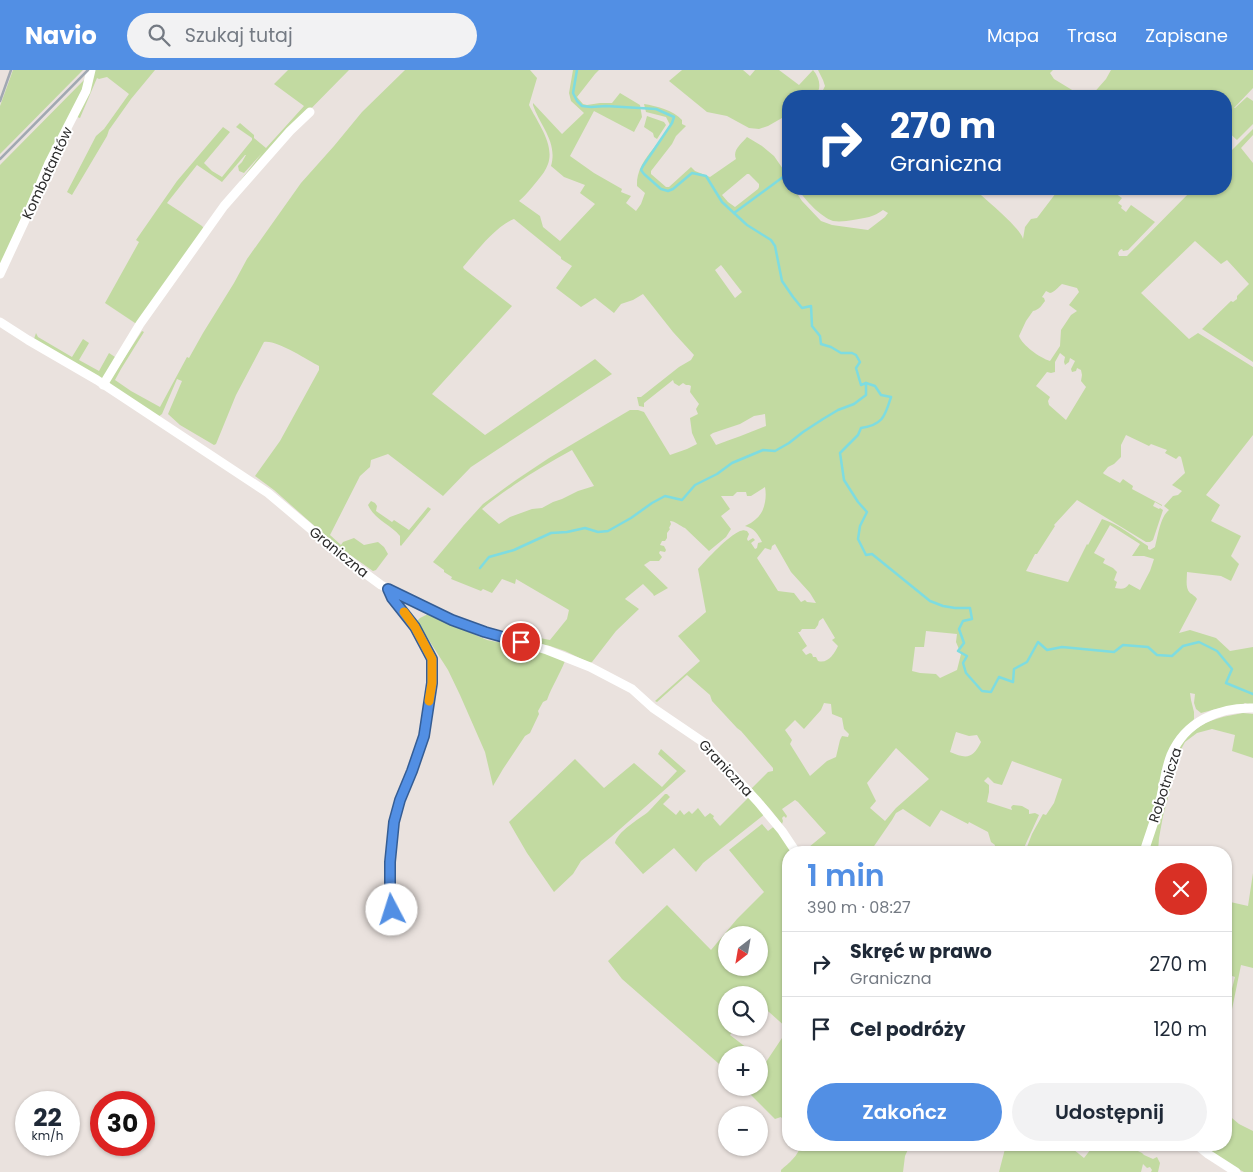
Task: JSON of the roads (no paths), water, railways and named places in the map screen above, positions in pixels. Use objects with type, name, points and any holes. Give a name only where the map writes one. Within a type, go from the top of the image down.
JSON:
[{"type":"street","name":"Kombatantów","points":[[0,274],[49,163],[86,91],[91,70]]},
{"type":"street","points":[[103,385],[140,324],[224,206],[290,131],[310,112]]},
{"type":"street","name":"Graniczna","points":[[0,322],[103,385],[268,493],[351,563],[381,585],[452,620],[485,632],[547,650],[590,667],[632,689],[654,708],[703,742],[758,802],[792,846]]},
{"type":"street","points":[[388,589],[392,598],[415,627],[432,659],[432,683],[424,736],[400,800],[394,822],[390,862],[392,910]]},
{"type":"street","name":"Robotnicza","points":[[1146,846],[1160,801],[1166,771],[1179,740],[1192,725],[1214,714],[1253,708]]},
{"type":"street","points":[[1204,1151],[1236,1172]]},
{"type":"waterway","points":[[577,70],[573,93],[582,106],[656,109],[674,117],[672,123],[643,166],[641,170],[644,174],[661,189],[668,191],[692,173],[706,176],[722,202],[747,225],[771,240],[775,246],[782,281],[802,308],[811,306],[812,326],[820,336],[821,344],[841,353],[856,355],[860,362],[856,368],[861,385],[866,383],[875,386],[881,395],[891,397],[885,414],[879,422],[861,428],[858,435],[840,453],[844,480],[867,512],[860,526],[858,539],[866,555],[872,554],[930,601],[943,606],[970,608],[972,619],[963,621],[959,629],[964,643],[958,651],[967,656],[963,663],[966,673],[982,691],[991,692],[999,677],[1013,682],[1014,669],[1027,662],[1038,642],[1047,650],[1062,647],[1114,652],[1123,645],[1148,647],[1157,655],[1172,656],[1183,646],[1199,642],[1217,651],[1232,669],[1226,683],[1253,694]]},
{"type":"waterway","points":[[734,213],[782,178]]},
{"type":"waterway","points":[[480,568],[489,557],[514,550],[551,533],[585,528],[598,532],[608,531],[665,496],[682,500],[695,485],[717,474],[732,463],[763,450],[775,451],[838,410],[854,404],[866,395],[866,383]]},
{"type":"railway","points":[[0,101],[11,70]]},
{"type":"railway","points":[[0,159],[88,70]]}]
